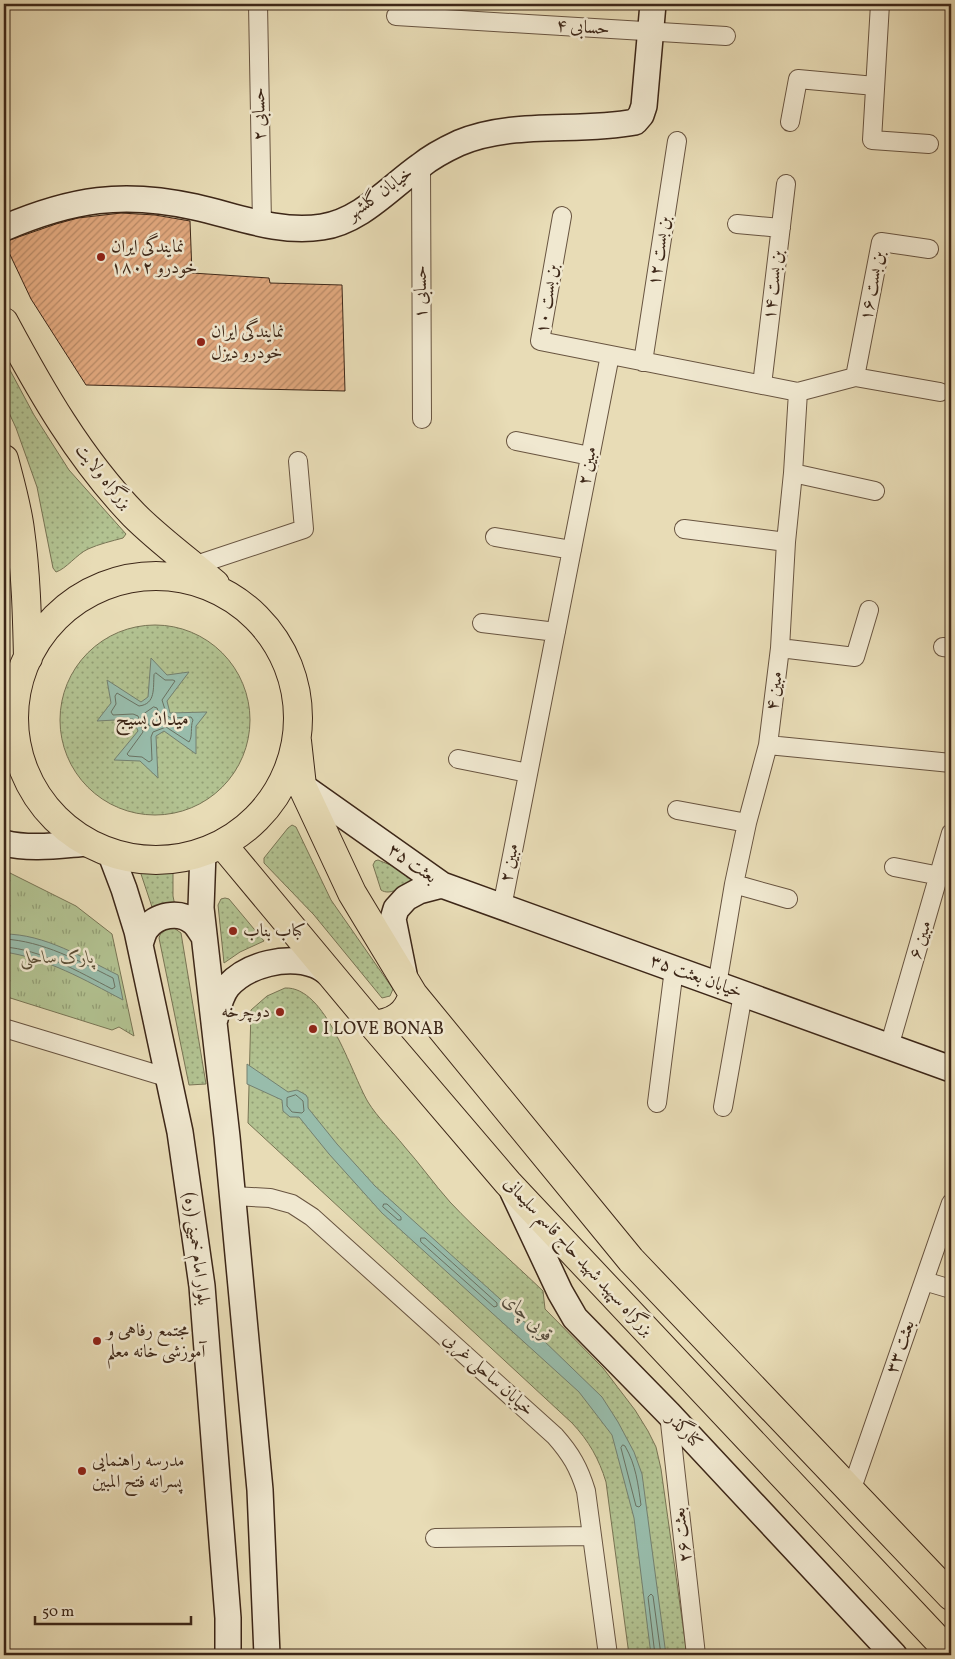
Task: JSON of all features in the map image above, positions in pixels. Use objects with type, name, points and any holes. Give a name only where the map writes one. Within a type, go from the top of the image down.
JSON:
[{"type":"highway","name":"بزرگراه ولایت","points":[[4,322],[36,382],[81,453],[134,515],[163,542],[237,602]]},
{"type":"highway","points":[[4,459],[20,529],[26,586],[28,658]]},
{"type":"highway","points":[[150,577],[181,579],[210,588],[237,602],[268,630],[279,647],[288,666],[298,706],[297,741],[281,786],[270,804],[240,833],[213,848],[180,858],[156,860],[132,858],[99,847],[70,831],[58,821],[39,799],[11,757],[14,705],[21,673],[44,632],[65,610],[91,593],[120,582],[150,577]]},
{"type":"highway","name":"بزرگراه سپهبد شهید حاج قاسم سلیمانی","points":[[297,741],[302,786],[352,893],[409,989],[631,1260],[951,1596]]},
{"type":"highway","name":"بزرگراه سپهبد شهید حاج قاسم سلیمانی","points":[[213,848],[332,976],[508,1183],[951,1654]]},
{"type":"highway","points":[[373,1025],[385,1024],[396,1019],[405,1011],[409,989]]},
{"type":"street","name":"حسابی ۲","points":[[258,4],[262,224]]},
{"type":"street","name":"خیابان گلشهر","points":[[4,228],[66,206],[97,200],[129,198],[195,207],[262,224],[292,228],[320,228],[348,219],[373,203],[421,165],[458,144],[504,131],[635,122],[641,116],[644,106],[653,4]]},
{"type":"street","points":[[880,4],[872,140],[929,144]]},
{"type":"street","name":"حسابی ۴","points":[[396,16],[726,36]]},
{"type":"street","points":[[790,122],[798,79],[875,86]]},
{"type":"street","name":"بن بست ۱۲","points":[[643,362],[677,141]]},
{"type":"street","name":"حسابی ۱","points":[[421,165],[422,419]]},
{"type":"street","name":"بن بست ۱۴","points":[[762,385],[786,184]]},
{"type":"street","name":"بن بست ۱۰","points":[[562,216],[540,341],[610,355]]},
{"type":"street","points":[[737,224],[781,228]]},
{"type":"street","name":"بن بست ۱۶","points":[[855,378],[881,242],[929,249]]},
{"type":"street","points":[[610,355],[798,392],[855,378],[940,392]]},
{"type":"street","name":"مبین ۲","points":[[502,907],[610,355]]},
{"type":"street","name":"مبین ۴","points":[[717,985],[734,884],[747,823],[768,745],[780,648],[798,392]]},
{"type":"street","points":[[516,440],[590,456]]},
{"type":"street","points":[[193,566],[304,529],[298,461]]},
{"type":"street","points":[[793,473],[875,492]]},
{"type":"street","points":[[684,529],[786,542]]},
{"type":"street","points":[[495,537],[572,550]]},
{"type":"street","points":[[780,648],[855,657],[869,610]]},
{"type":"street","points":[[482,623],[556,632]]},
{"type":"street","points":[[768,745],[951,763]]},
{"type":"street","points":[[458,759],[528,773]]},
{"type":"street","name":"بعثت ۳۵","points":[[302,786],[442,885]]},
{"type":"street","points":[[677,810],[747,823]]},
{"type":"street","name":"مبین ۶","points":[[889,1047],[951,833]]},
{"type":"street","points":[[4,843],[12,846],[99,847]]},
{"type":"street","name":"بلوار امام خمینی (ره)","points":[[99,847],[124,889],[140,944],[180,1132],[202,1286],[228,1618],[228,1655]]},
{"type":"street","points":[[213,848],[201,908],[233,1196],[260,1490],[267,1655]]},
{"type":"street","points":[[894,867],[940,876]]},
{"type":"street","points":[[734,884],[788,899]]},
{"type":"street","name":"بعثت ۳۵","points":[[409,989],[393,919],[396,909],[406,898],[419,891],[442,885]]},
{"type":"street","name":"خیابان بعثت ۳۵","points":[[442,885],[951,1069]]},
{"type":"street","points":[[140,944],[145,931],[152,923],[161,917],[172,915],[183,916],[192,921],[203,935]]},
{"type":"street","points":[[214,1021],[222,997],[228,987],[238,977],[263,964],[290,960],[316,965],[332,976]]},
{"type":"street","points":[[657,1104],[674,969]]},
{"type":"street","points":[[723,1107],[743,994]]},
{"type":"street","points":[[4,1028],[169,1078]]},
{"type":"street","name":"کنارگذر","points":[[508,1183],[560,1292],[575,1318],[669,1414],[894,1655]]},
{"type":"street","name":"خیابان ساحلی غربی","points":[[233,1196],[270,1198],[292,1204],[312,1217],[555,1436],[568,1450],[579,1469],[586,1491],[608,1655]]},
{"type":"street","name":"بعثت ۳۳","points":[[851,1491],[951,1203]]},
{"type":"street","points":[[924,1281],[951,1290]]},
{"type":"street","name":"بعثت ۲۶","points":[[669,1414],[696,1655]]},
{"type":"street","points":[[435,1538],[592,1536]]},
{"type":"green space","points":[[4,359],[34,415],[69,470],[126,534],[123,538],[88,549],[56,572],[53,568],[37,487],[16,428],[4,402]]},
{"type":"green space","name":"میدان بسیج","points":[[155,625],[182,629],[208,641],[222,653],[234,667],[246,693],[250,720],[246,747],[234,773],[222,787],[208,799],[182,811],[155,815],[128,811],[102,799],[88,787],[76,773],[64,747],[60,720],[64,693],[76,667],[88,653],[102,641],[128,629]]},
{"type":"green space","points":[[292,825],[296,827],[331,900],[393,989],[390,996],[382,998],[314,915],[264,863],[264,858]]},
{"type":"green space","points":[[378,860],[408,872],[412,876],[411,883],[388,892],[381,890],[373,865]]},
{"type":"green space","name":"پارک ساحلی","points":[[4,870],[76,906],[112,934],[134,1036],[119,1027],[112,1030],[4,996]]},
{"type":"green space","points":[[173,870],[175,906],[153,910],[141,874],[143,872],[157,873]]},
{"type":"green space","points":[[221,899],[229,899],[264,941],[240,952],[224,963],[218,905]]},
{"type":"green space","points":[[174,928],[181,933],[206,1084],[189,1085],[159,938],[164,930]]},
{"type":"green space","points":[[285,988],[300,991],[313,1001],[336,1033],[361,1089],[376,1113],[450,1202],[543,1291],[545,1309],[603,1368],[635,1410],[648,1431],[656,1447],[661,1469],[687,1655],[629,1655],[606,1482],[593,1451],[584,1437],[572,1423],[248,1123],[251,1010],[267,996]]},
{"type":"water","points":[[151,658],[167,675],[189,672],[167,701],[170,713],[207,712],[196,726],[196,754],[164,731],[156,736],[158,778],[140,761],[114,760],[138,731],[133,719],[97,721],[111,703],[107,680],[141,702],[148,697]]},
{"type":"water","points":[[4,934],[19,935],[49,942],[118,975],[123,1000],[51,965],[35,959],[4,952]]},
{"type":"water","name":"قوبی چای","points":[[247,1064],[288,1092],[297,1090],[306,1095],[308,1108],[375,1186],[510,1308],[602,1397],[634,1452],[642,1474],[666,1655],[651,1655],[634,1518],[612,1435],[579,1392],[382,1213],[329,1154],[299,1117],[290,1117],[283,1111],[282,1100],[247,1084]]},
{"type":"building","name":"نمایندگی ایران خودرو دیزل","points":[[121,213],[155,215],[190,221],[192,273],[269,278],[270,283],[342,285],[345,391],[86,385],[31,299],[4,242],[78,218]]},
{"type":"place","name":"نمایندگی ایران خودرو ۱۸۰۲","points":[[101,257]]},
{"type":"place","name":"نمایندگی ایران خودرو دیزل","points":[[201,342]]},
{"type":"place","name":"کباب بناب","points":[[233,931]]},
{"type":"place","name":"دوچرخه","points":[[280,1012]]},
{"type":"place","name":"I LOVE BONAB","points":[[313,1029]]},
{"type":"place","name":"مجتمع رفاهی و آموزشی خانه معلم","points":[[97,1341]]},
{"type":"place","name":"مدرسه راهنمایی پسرانه فتح المبین","points":[[82,1471]]},
{"type":"district","name":"میدان بسیج","points":[[152,720]]}]
